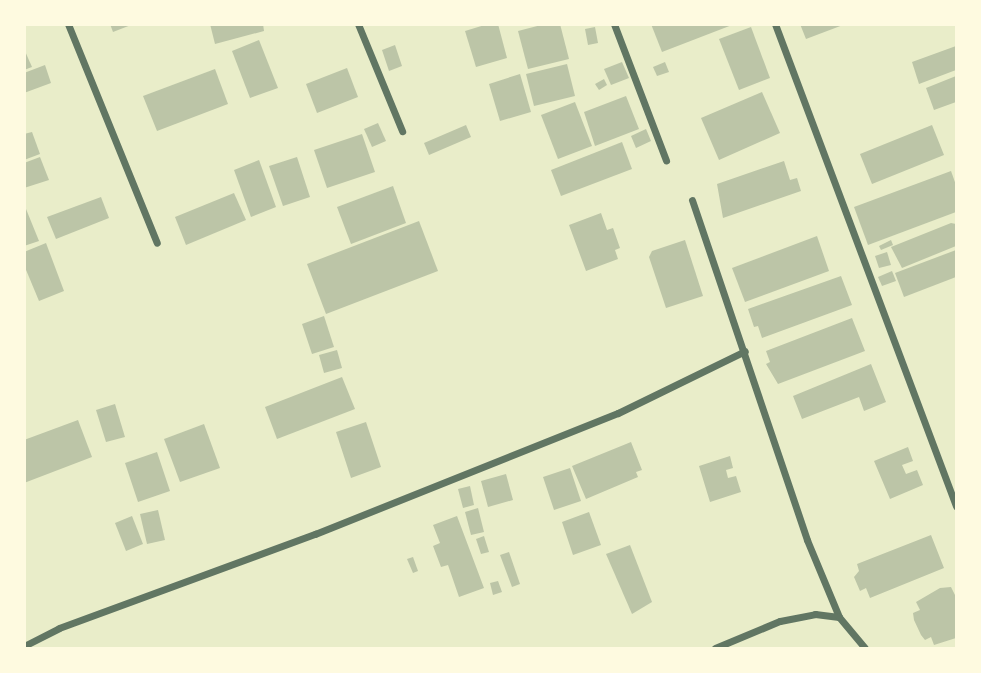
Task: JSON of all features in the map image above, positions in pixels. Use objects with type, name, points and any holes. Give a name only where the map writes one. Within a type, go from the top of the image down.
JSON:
[{"type":"street","points":[[68,24],[157,243]]},
{"type":"street","points":[[358,24],[402,131]]},
{"type":"street","points":[[614,24],[666,160]]},
{"type":"street","points":[[775,24],[957,506]]},
{"type":"street","points":[[692,200],[807,540],[839,617],[865,649]]},
{"type":"street","points":[[24,646],[59,628],[315,534],[618,413],[745,351]]},
{"type":"street","points":[[715,649],[780,621],[815,614],[839,617]]},
{"type":"building","points":[[110,24],[131,24],[131,25],[113,32]]},
{"type":"building","points":[[210,24],[263,24],[264,31],[215,44]]},
{"type":"building","points":[[498,24],[507,58],[476,67],[465,31]]},
{"type":"building","points":[[545,24],[560,24],[569,59],[528,69],[518,31]]},
{"type":"building","points":[[651,24],[732,24],[732,25],[662,52]]},
{"type":"building","points":[[800,24],[843,24],[843,25],[806,39]]},
{"type":"building","points":[[595,27],[598,43],[588,45],[585,29]]},
{"type":"building","points":[[751,27],[770,78],[739,90],[719,39]]},
{"type":"building","points":[[259,40],[278,88],[250,98],[232,51]]},
{"type":"building","points":[[395,45],[402,66],[389,71],[382,50]]},
{"type":"building","points":[[956,46],[956,70],[919,84],[912,62]]},
{"type":"building","points":[[24,49],[32,67],[24,70]]},
{"type":"building","points":[[622,62],[629,78],[611,85],[604,69]]},
{"type":"building","points":[[665,62],[669,72],[657,76],[653,67]]},
{"type":"building","points":[[567,64],[575,96],[534,106],[526,74]]},
{"type":"building","points":[[45,65],[51,83],[24,93],[24,73]]},
{"type":"building","points":[[347,68],[358,97],[317,113],[306,84]]},
{"type":"building","points":[[215,69],[228,104],[157,131],[143,96]]},
{"type":"building","points":[[520,74],[531,112],[500,121],[489,84]]},
{"type":"building","points":[[956,76],[956,102],[934,110],[926,88]]},
{"type":"building","points":[[604,79],[607,85],[599,90],[595,84]]},
{"type":"building","points":[[762,92],[780,133],[719,160],[701,118]]},
{"type":"building","points":[[626,96],[639,129],[595,146],[584,112]]},
{"type":"building","points":[[575,102],[592,146],[558,159],[541,115]]},
{"type":"building","points":[[378,123],[386,141],[372,147],[364,129]]},
{"type":"building","points":[[466,125],[471,137],[429,155],[424,143]]},
{"type":"building","points":[[932,125],[944,155],[872,184],[860,154]]},
{"type":"building","points":[[646,129],[651,141],[636,148],[631,136]]},
{"type":"building","points":[[32,132],[40,154],[24,160],[24,134]]},
{"type":"building","points":[[362,134],[375,172],[327,188],[314,150]]},
{"type":"building","points":[[622,142],[632,169],[561,196],[551,170]]},
{"type":"building","points":[[40,157],[49,180],[24,188],[24,163]]},
{"type":"building","points":[[297,157],[310,197],[283,206],[269,166]]},
{"type":"building","points":[[259,160],[276,207],[251,217],[234,170]]},
{"type":"building","points":[[784,161],[790,180],[797,178],[801,191],[723,218],[717,184]]},
{"type":"building","points":[[951,171],[956,185],[956,212],[868,245],[854,207]]},
{"type":"building","points":[[393,186],[406,223],[351,244],[337,207]]},
{"type":"building","points":[[234,193],[246,220],[186,245],[175,217]]},
{"type":"building","points":[[101,197],[109,218],[56,239],[47,217]]},
{"type":"building","points":[[24,204],[39,241],[24,246]]},
{"type":"building","points":[[601,213],[607,230],[613,228],[620,248],[615,250],[618,259],[586,271],[569,225]]},
{"type":"building","points":[[419,221],[438,271],[326,314],[307,264]]},
{"type":"building","points":[[951,223],[956,224],[956,246],[902,268],[891,247]]},
{"type":"building","points":[[817,236],[829,271],[745,302],[732,268]]},
{"type":"building","points":[[685,240],[703,296],[666,308],[649,257],[652,251]]},
{"type":"building","points":[[891,240],[893,245],[881,250],[879,246]]},
{"type":"building","points":[[46,243],[64,291],[39,301],[24,265],[24,252]]},
{"type":"building","points":[[956,250],[956,277],[904,297],[895,273]]},
{"type":"building","points":[[887,252],[891,265],[879,268],[875,256]]},
{"type":"building","points":[[892,271],[896,281],[882,286],[878,277]]},
{"type":"building","points":[[841,276],[852,305],[762,338],[758,326],[754,327],[748,309]]},
{"type":"building","points":[[324,316],[334,347],[312,354],[302,324]]},
{"type":"building","points":[[852,318],[865,351],[778,384],[766,364],[770,362],[766,351]]},
{"type":"building","points":[[337,350],[342,368],[324,373],[319,355]]},
{"type":"building","points":[[871,364],[886,402],[864,411],[859,397],[802,419],[793,396]]},
{"type":"building","points":[[342,377],[355,409],[277,439],[265,407]]},
{"type":"building","points":[[115,404],[125,437],[106,442],[96,410]]},
{"type":"building","points":[[78,420],[92,457],[24,483],[24,440]]},
{"type":"building","points":[[366,422],[381,467],[351,478],[336,432]]},
{"type":"building","points":[[204,424],[220,468],[180,482],[164,439]]},
{"type":"building","points":[[631,442],[642,470],[636,472],[638,477],[586,499],[572,466]]},
{"type":"building","points":[[908,447],[913,461],[902,465],[906,474],[917,470],[923,485],[890,499],[874,461]]},
{"type":"building","points":[[157,452],[170,491],[138,502],[125,463]]},
{"type":"building","points":[[730,456],[733,468],[726,470],[728,478],[736,476],[741,492],[710,502],[699,466]]},
{"type":"building","points":[[570,468],[581,501],[554,510],[543,477]]},
{"type":"building","points":[[506,474],[513,500],[488,507],[481,481]]},
{"type":"building","points":[[470,486],[474,505],[463,508],[458,489]]},
{"type":"building","points":[[478,508],[484,532],[471,535],[465,512]]},
{"type":"building","points":[[158,510],[165,540],[147,544],[140,514]]},
{"type":"building","points":[[589,512],[601,545],[573,555],[562,522]]},
{"type":"building","points":[[132,516],[143,544],[126,551],[115,523]]},
{"type":"building","points":[[457,516],[484,588],[459,597],[448,565],[441,567],[433,546],[440,543],[433,525]]},
{"type":"building","points":[[931,535],[944,568],[870,598],[866,588],[860,591],[854,577],[859,571],[857,564]]},
{"type":"building","points":[[484,536],[489,552],[481,554],[476,539]]},
{"type":"building","points":[[630,545],[652,602],[632,614],[606,554]]},
{"type":"building","points":[[509,552],[520,584],[512,587],[500,555]]},
{"type":"building","points":[[413,557],[418,571],[413,573],[407,559]]},
{"type":"building","points":[[498,581],[502,592],[493,595],[490,583]]},
{"type":"building","points":[[951,587],[956,597],[956,638],[934,645],[931,637],[925,640],[921,635],[914,620],[913,613],[920,610],[916,602],[940,588]]}]
